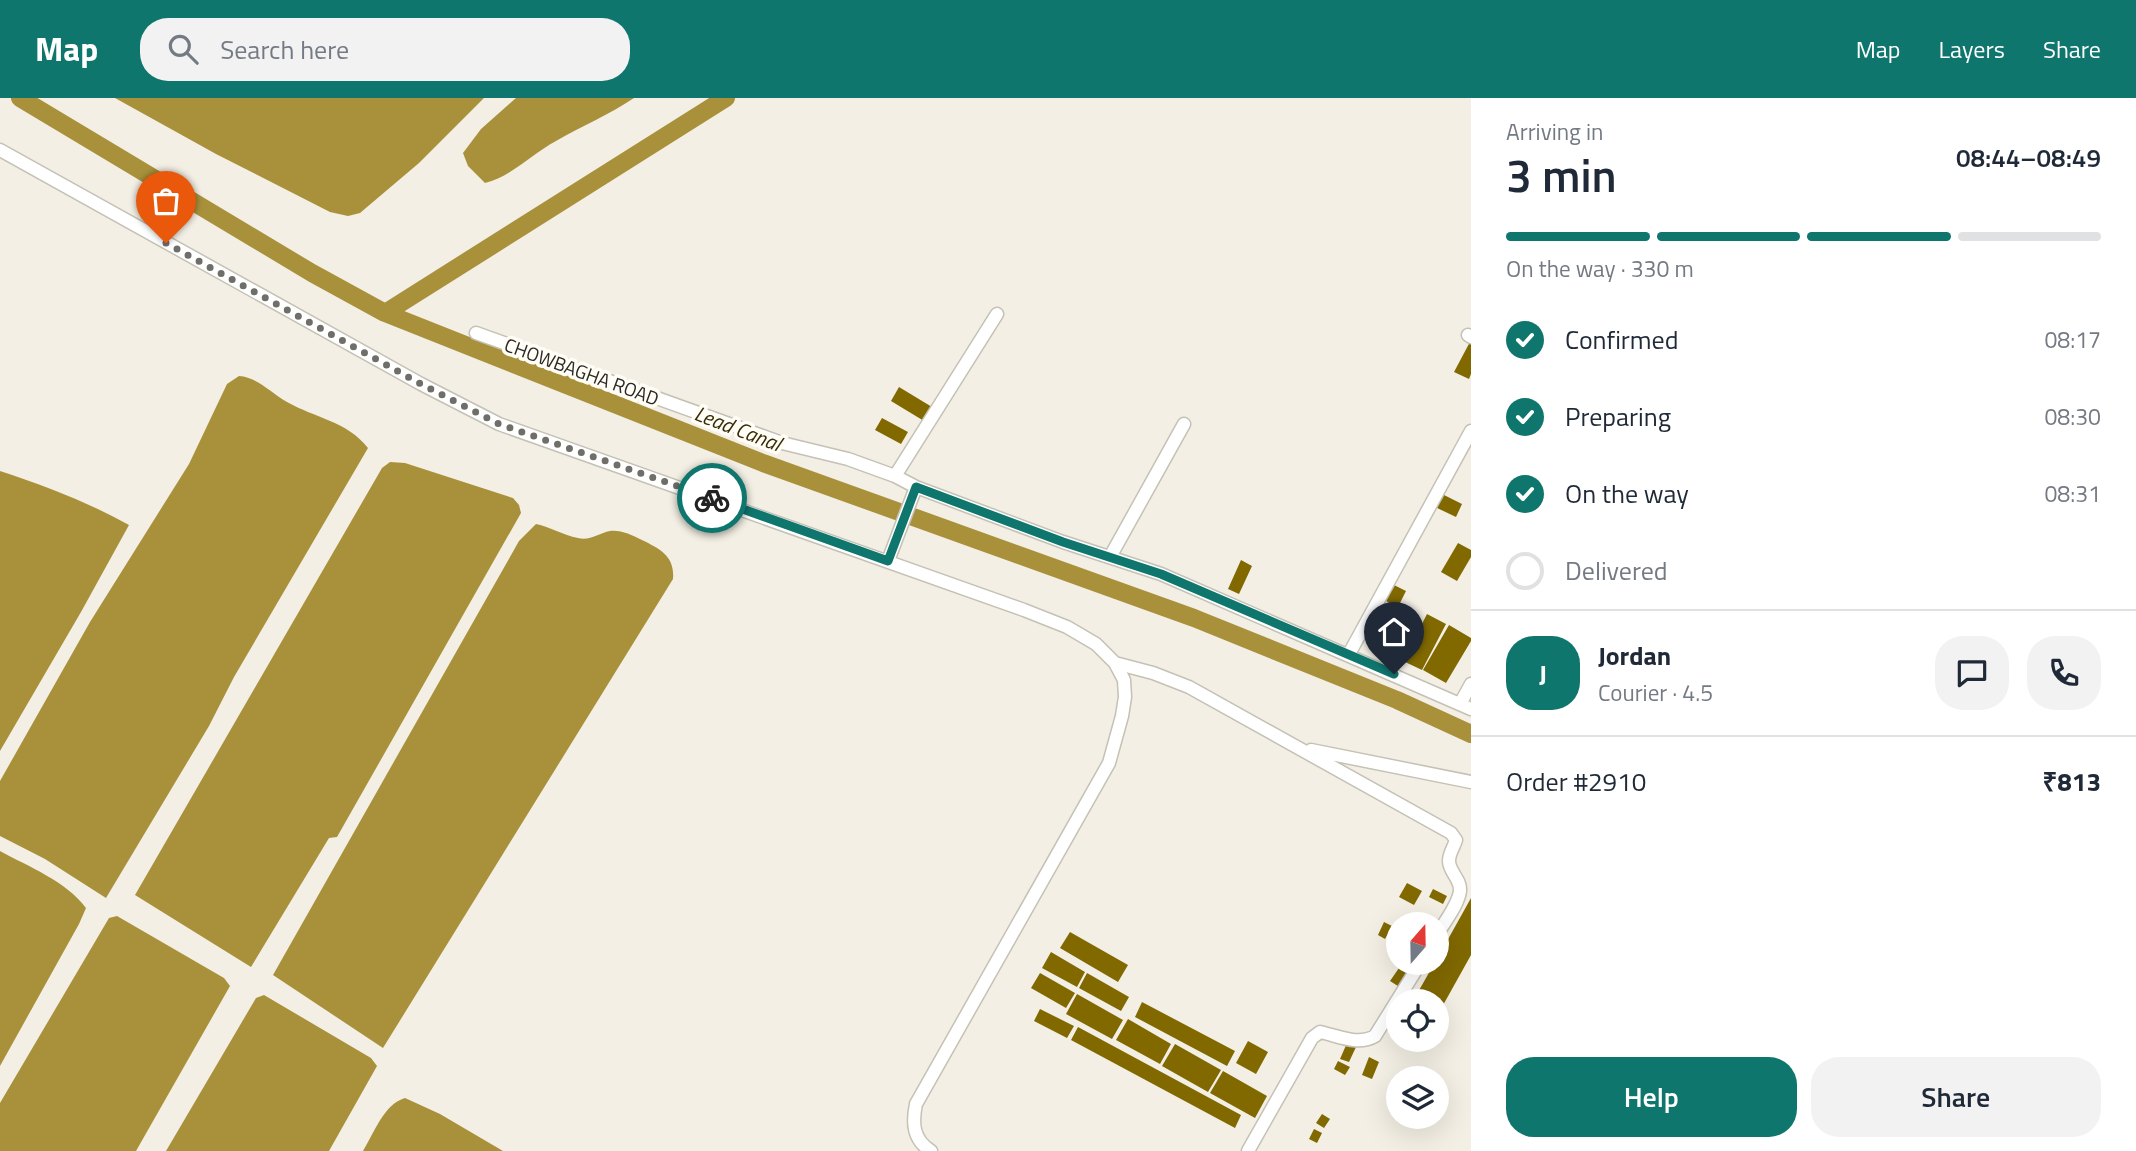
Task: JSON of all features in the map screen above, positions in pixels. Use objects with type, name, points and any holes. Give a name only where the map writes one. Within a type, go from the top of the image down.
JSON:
[{"type":"street","points":[[0,150],[398,371],[499,424],[1067,627],[1096,644],[1115,663],[1124,680],[1125,697],[1109,764],[916,1104],[913,1129],[923,1147],[931,1151]]},
{"type":"street","points":[[895,476],[997,314]]},
{"type":"street","name":"CHOWBAGHA ROAD","points":[[476,333],[782,443],[848,459],[895,476],[916,487],[1161,574],[1466,706]]},
{"type":"street","points":[[1110,557],[1184,424]]},
{"type":"street","points":[[1349,654],[1471,431]]},
{"type":"street","points":[[888,561],[916,487]]},
{"type":"street","points":[[1115,663],[1153,673],[1189,687],[1451,833],[1456,840],[1449,863],[1460,890],[1449,914]]},
{"type":"street","points":[[1466,706],[1471,684]]},
{"type":"street","points":[[1297,747],[1471,782]]},
{"type":"street","points":[[1248,1151],[1312,1038],[1320,1032],[1367,1041],[1375,1036],[1413,975]]},
{"type":"shaded area","points":[[115,98],[484,98],[419,163],[360,213],[348,216],[330,212],[216,154]]},
{"type":"shaded area","points":[[516,98],[634,98],[547,146],[504,175],[485,183],[468,166],[463,153],[481,129]]},
{"type":"shaded area","points":[[239,376],[252,379],[287,402],[341,426],[368,448],[234,677],[209,726],[106,898],[45,859],[0,836],[0,781],[90,622],[189,464],[227,384]]},
{"type":"shaded area","points":[[390,462],[405,463],[513,498],[521,513],[337,837],[329,838],[251,967],[135,895],[382,468]]},
{"type":"shaded area","points":[[0,471],[66,495],[129,525],[0,751]]},
{"type":"shaded area","points":[[536,524],[582,539],[610,531],[630,535],[665,554],[672,564],[673,579],[383,1048],[273,975],[519,541]]},
{"type":"shaded area","points":[[0,851],[58,882],[86,908],[0,1066]]},
{"type":"shaded area","points":[[117,916],[224,978],[230,986],[136,1151],[0,1151],[0,1103],[109,918]]},
{"type":"shaded area","points":[[264,995],[371,1058],[377,1066],[329,1151],[166,1151],[256,998]]},
{"type":"shaded area","points":[[405,1098],[440,1114],[503,1151],[363,1151],[385,1113]]},
{"type":"building","points":[[1471,340],[1471,374],[1469,379],[1454,372]]},
{"type":"building","points":[[899,387],[932,407],[924,421],[891,401]]},
{"type":"building","points":[[882,418],[908,432],[901,444],[875,430]]},
{"type":"building","points":[[1442,494],[1462,504],[1456,517],[1435,507]]},
{"type":"building","points":[[1458,543],[1471,550],[1471,557],[1457,581],[1441,572]]},
{"type":"building","points":[[1241,560],[1252,566],[1239,594],[1228,589]]},
{"type":"building","points":[[1392,584],[1406,591],[1398,607],[1384,600]]},
{"type":"building","points":[[1378,605],[1395,613],[1391,621],[1374,614]]},
{"type":"building","points":[[1427,614],[1446,624],[1422,670],[1403,661]]},
{"type":"building","points":[[1374,617],[1388,623],[1381,638],[1367,631]]},
{"type":"building","points":[[1449,625],[1471,638],[1471,641],[1446,683],[1423,670]]},
{"type":"building","points":[[1407,883],[1422,891],[1414,905],[1399,897]]},
{"type":"building","points":[[1433,889],[1447,896],[1443,904],[1429,897]]},
{"type":"building","points":[[1471,898],[1471,955],[1449,994],[1449,989],[1420,989],[1428,975],[1449,975],[1449,937]]},
{"type":"building","points":[[1384,922],[1386,923],[1385,939],[1378,935]]},
{"type":"building","points":[[1070,932],[1128,965],[1118,982],[1060,948]]},
{"type":"building","points":[[1051,952],[1085,972],[1077,987],[1042,968]]},
{"type":"building","points":[[1040,973],[1075,993],[1066,1008],[1031,988]]},
{"type":"building","points":[[1087,973],[1129,997],[1121,1011],[1079,988]]},
{"type":"building","points":[[1394,975],[1410,975],[1401,988],[1390,981]]},
{"type":"building","points":[[1077,994],[1123,1020],[1112,1039],[1066,1014]]},
{"type":"building","points":[[1142,1002],[1235,1051],[1227,1066],[1135,1017]]},
{"type":"building","points":[[1040,1009],[1074,1026],[1067,1038],[1034,1021]]},
{"type":"building","points":[[1128,1019],[1171,1044],[1160,1064],[1116,1040]]},
{"type":"building","points":[[1078,1027],[1241,1115],[1235,1128],[1071,1040]]},
{"type":"building","points":[[1248,1041],[1268,1052],[1256,1074],[1236,1063]]},
{"type":"building","points":[[1347,1043],[1356,1047],[1349,1062],[1340,1059]]},
{"type":"building","points":[[1175,1044],[1221,1070],[1208,1092],[1162,1066]]},
{"type":"building","points":[[1369,1057],[1379,1062],[1372,1079],[1362,1075]]},
{"type":"building","points":[[1338,1061],[1350,1067],[1345,1075],[1334,1069]]},
{"type":"building","points":[[1223,1071],[1267,1096],[1255,1118],[1210,1093]]},
{"type":"building","points":[[1322,1114],[1330,1119],[1324,1128],[1316,1123]]},
{"type":"building","points":[[1314,1129],[1322,1133],[1317,1143],[1309,1139]]},
{"type":"waterway","name":"Lead Canal","points":[[20,98],[312,273],[385,313],[763,463],[1194,618],[1397,700],[1471,734]]},
{"type":"waterway","points":[[385,313],[726,98]]},
{"type":"way so far","points":[[166,243],[421,384],[499,424],[712,498]]},
{"type":"route","points":[[712,498],[888,561],[916,487],[1063,542],[1161,574],[1394,674]]}]
